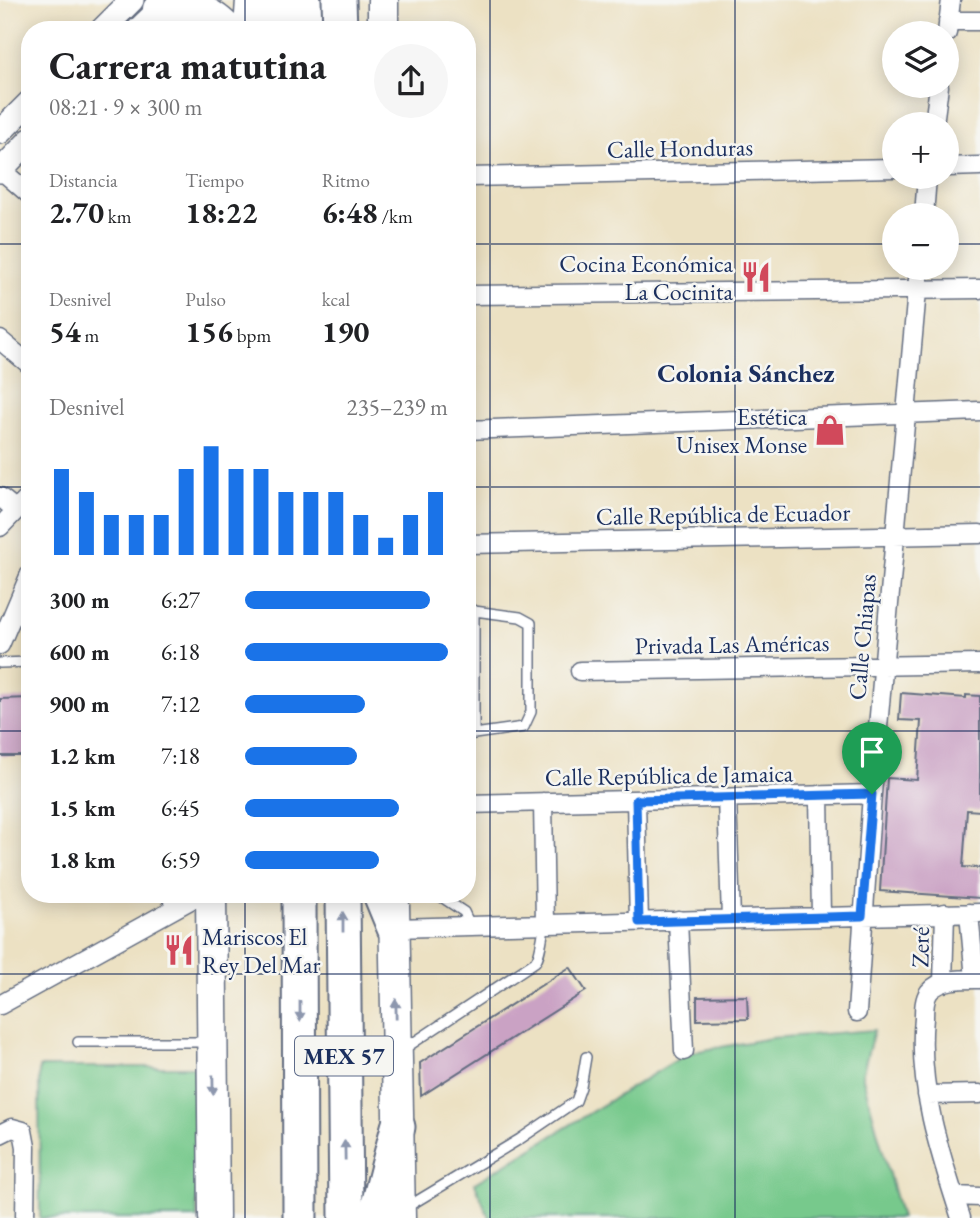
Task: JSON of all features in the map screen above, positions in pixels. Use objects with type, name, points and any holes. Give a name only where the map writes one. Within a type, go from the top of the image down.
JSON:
[{"type":"highway","points":[[304,0],[305,21]]},
{"type":"highway","points":[[339,0],[340,21]]},
{"type":"highway","name":"MEX 57","points":[[299,903],[300,1218]]},
{"type":"highway","name":"MEX 57","points":[[343,903],[346,1218]]},
{"type":"highway","points":[[384,903],[394,928]]},
{"type":"highway","points":[[392,1216],[377,1209],[398,1127]]},
{"type":"highway","points":[[289,1218],[300,1158]]},
{"type":"main road","points":[[149,10],[196,8],[208,12],[256,15]]},
{"type":"main road","points":[[211,903],[214,1218]]},
{"type":"main road","points":[[394,903],[398,1127]]},
{"type":"street","points":[[949,21],[951,0]]},
{"type":"street","points":[[123,21],[149,10]]},
{"type":"street","points":[[959,25],[980,21]]},
{"type":"street","points":[[0,132],[21,111]]},
{"type":"street","points":[[21,149],[0,170],[21,188]]},
{"type":"street","points":[[959,167],[980,166]]},
{"type":"street","name":"Calle Honduras","points":[[476,177],[882,168]]},
{"type":"street","name":"Calle Chiapas","points":[[857,1012],[872,794],[918,280]]},
{"type":"street","points":[[476,295],[980,289]]},
{"type":"street","points":[[0,340],[21,358]]},
{"type":"street","points":[[476,430],[980,411]]},
{"type":"street","points":[[0,497],[16,510]]},
{"type":"street","points":[[0,527],[21,505]]},
{"type":"street","name":"Calle República de Ecuador","points":[[476,544],[980,534]]},
{"type":"street","points":[[0,645],[21,595]]},
{"type":"street","name":"Privada Las Américas","points":[[580,671],[980,664]]},
{"type":"street","name":"Calle República de Jamaica","points":[[476,804],[872,794]]},
{"type":"street","points":[[819,795],[821,917]]},
{"type":"street","points":[[727,798],[731,919]]},
{"type":"street","points":[[636,800],[639,922]]},
{"type":"street","points":[[543,802],[545,924]]},
{"type":"street","points":[[0,1005],[167,903]]},
{"type":"street","name":"Zeré","points":[[943,983],[945,913]]},
{"type":"street","points":[[394,928],[974,913]]},
{"type":"street","name":"Zeré","points":[[974,913],[977,979]]},
{"type":"street","points":[[678,920],[684,1051]]},
{"type":"street","points":[[961,1218],[927,1095],[922,1031],[925,998],[930,991],[943,983],[977,979]]},
{"type":"street","points":[[927,1095],[980,1094]]},
{"type":"street","points":[[0,1134],[12,1128],[23,1131],[26,1147],[25,1218]]},
{"type":"street","points":[[954,1196],[980,1197]]},
{"type":"lane","points":[[476,611],[520,617],[531,623],[531,712],[524,727],[476,734]]},
{"type":"lane","points":[[0,663],[21,662]]},
{"type":"lane","points":[[450,903],[464,912],[471,926]]},
{"type":"lane","points":[[397,1054],[535,962],[539,958],[545,924]]},
{"type":"lane","points":[[78,1042],[212,1042]]},
{"type":"lane","points":[[392,1216],[520,1139],[576,1101],[582,1087],[586,1057]]},
{"type":"green space","points":[[874,1030],[862,1075],[901,1218],[489,1218],[475,1183],[688,1053],[771,1038]]},
{"type":"green space","points":[[39,1067],[195,1067],[197,1218],[40,1218]]},
{"type":"building","points":[[901,693],[966,698],[966,695],[980,696],[980,811],[967,810],[963,867],[980,868],[980,898],[880,891],[887,778],[917,780],[921,721],[899,720]]},
{"type":"building","points":[[21,698],[21,756],[0,756],[0,699]]},
{"type":"building","points":[[570,967],[586,991],[421,1096],[420,1063]]},
{"type":"building","points":[[747,996],[748,1019],[697,1020],[697,997]]},
{"type":"place","name":"Cocina Económica La Cocinita","points":[[756,277]]},
{"type":"place","name":"Estética Unisex Monse","points":[[830,430]]},
{"type":"place","name":"Mariscos El Rey Del Mar","points":[[179,950]]},
{"type":"district","name":"Colonia Sánchez","points":[[746,373]]},
{"type":"route","points":[[872,794],[862,916],[639,922],[636,800],[872,794]]}]
